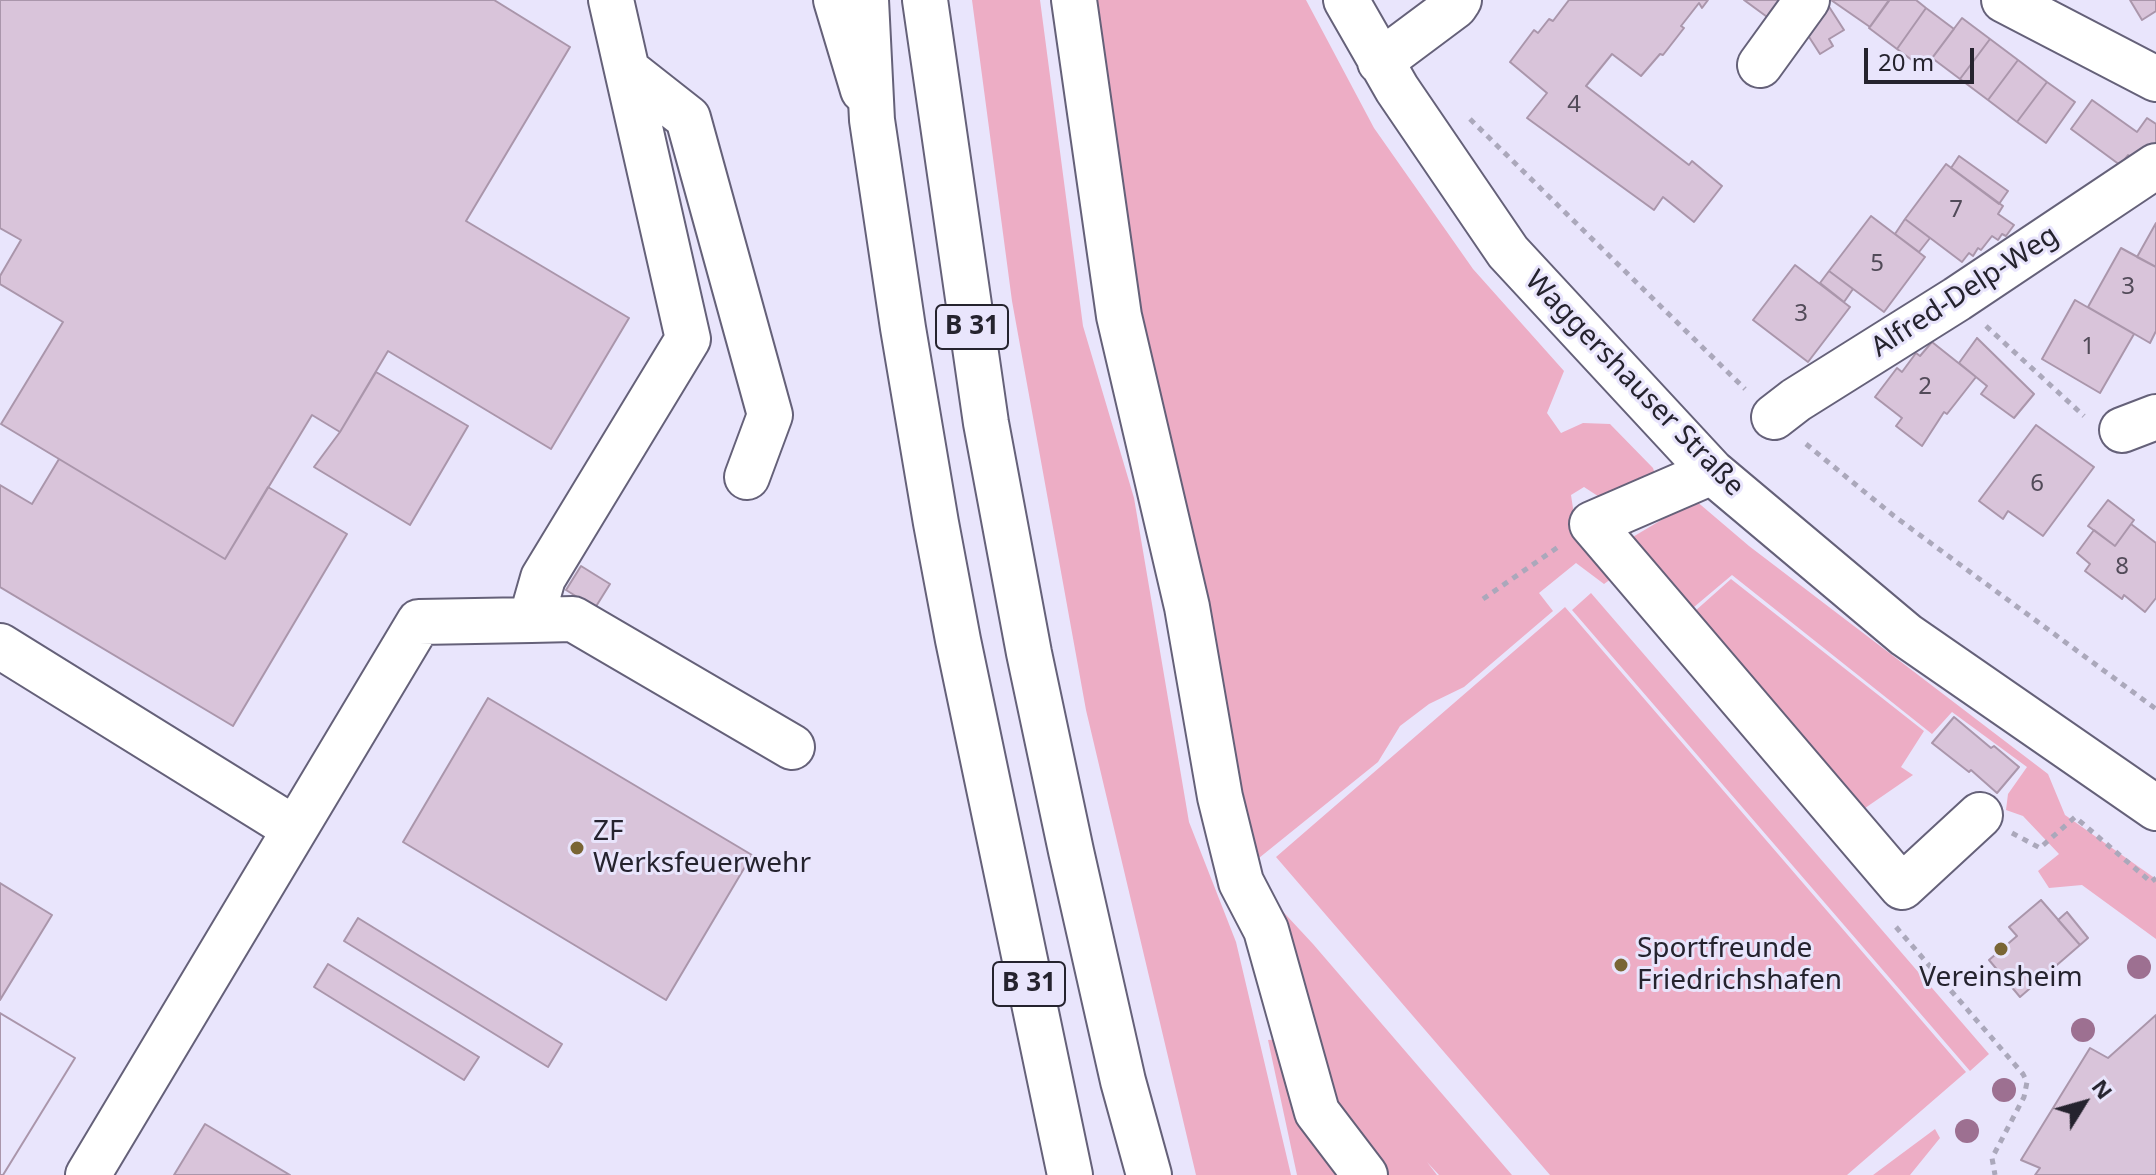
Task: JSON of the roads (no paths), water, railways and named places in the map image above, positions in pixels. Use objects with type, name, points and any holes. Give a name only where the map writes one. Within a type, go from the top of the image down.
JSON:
[{"type":"main road","points":[[531,620],[543,578],[688,339],[611,0]]},
{"type":"main road","points":[[836,0],[872,120]]},
{"type":"main road","name":"B 31","points":[[866,0],[872,120],[938,538],[1065,1163]]},
{"type":"main road","name":"B 31","points":[[925,0],[982,393],[1029,653],[1123,1081],[1149,1175]]},
{"type":"main road","points":[[1074,0],[1119,316],[1187,607],[1220,797],[1241,882],[1266,930],[1317,1112],[1365,1175]]},
{"type":"main road","name":"Waggershauser Straße","points":[[1346,0],[1380,62],[1508,252],[1712,472],[1906,635],[2156,808]]},
{"type":"main road","points":[[1380,62],[1459,0]]},
{"type":"main road","points":[[1760,65],[1807,0]]},
{"type":"main road","points":[[2004,0],[2156,79]]},
{"type":"main road","points":[[627,70],[688,118],[770,415],[747,477]]},
{"type":"main road","name":"Alfred-Delp-Weg","points":[[1774,417],[2156,166]]},
{"type":"main road","points":[[1712,472],[1592,524],[1902,887],[1980,815]]},
{"type":"main road","points":[[88,1175],[419,622],[573,619],[792,747]]},
{"type":"main road","points":[[0,646],[295,829]]},
{"type":"place","name":"ZF Werksfeuerwehr","points":[[577,848]]},
{"type":"place","name":"Vereinsheim","points":[[2001,949]]},
{"type":"place","name":"Sportfreunde Friedrichshafen","points":[[1621,965]]}]
